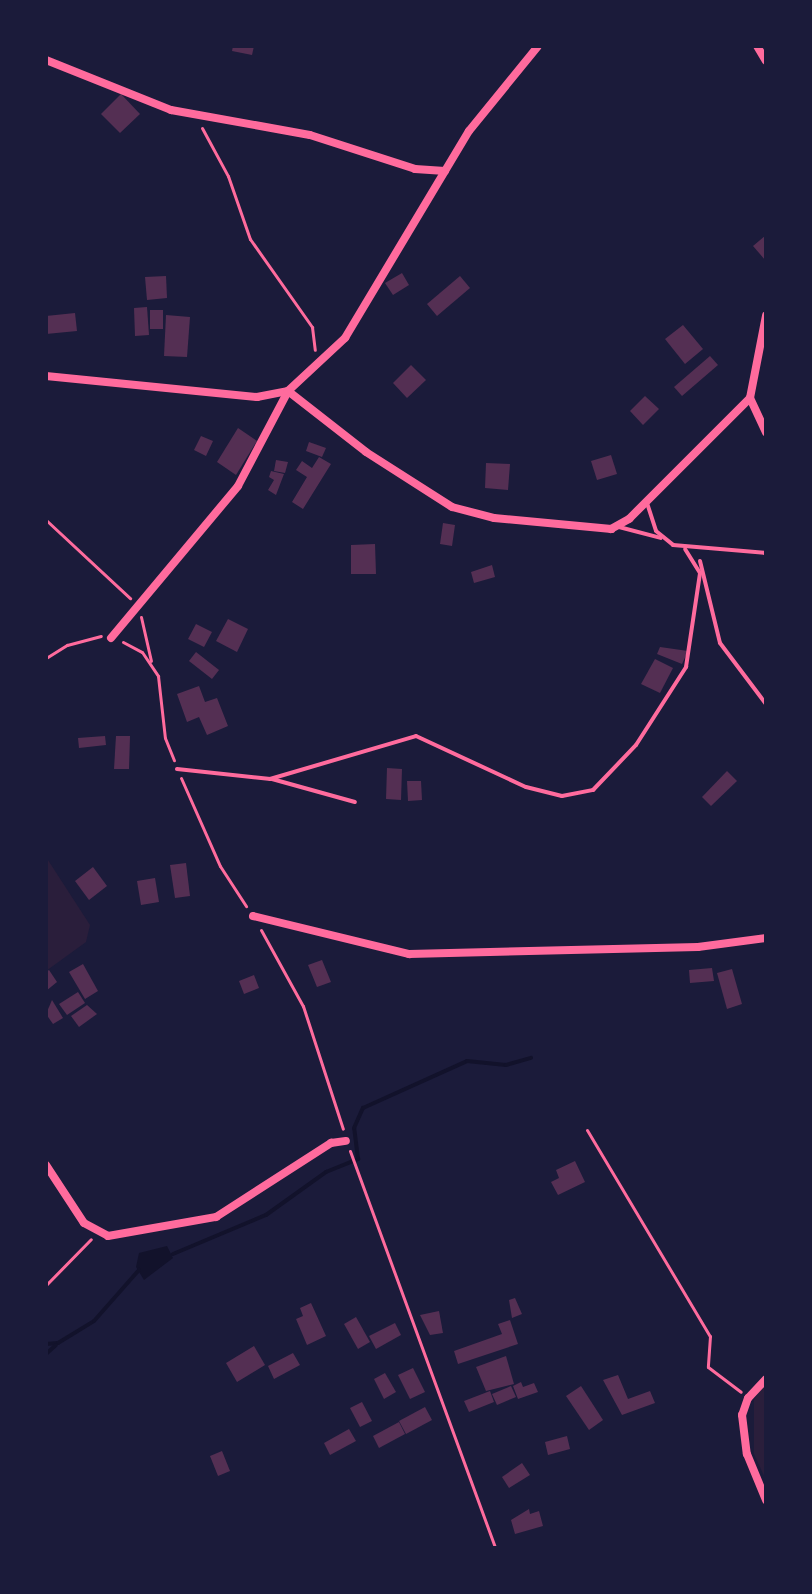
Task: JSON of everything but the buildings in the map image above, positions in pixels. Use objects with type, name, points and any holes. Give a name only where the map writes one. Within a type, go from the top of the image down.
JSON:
[{"type":"street","points":[[111,638],[238,486],[288,391],[311,373],[352,329],[486,106],[538,46]]},
{"type":"street","points":[[757,46],[766,61]]},
{"type":"street","points":[[46,60],[193,115],[310,135],[415,169],[445,171]]},
{"type":"street","points":[[46,376],[257,397],[288,391],[366,452],[452,507],[494,518],[598,530],[618,527],[750,398],[766,316]]},
{"type":"street","points":[[750,398],[766,433]]},
{"type":"street","points":[[253,916],[409,954],[698,947],[766,938]]},
{"type":"street","points":[[46,1165],[96,1234],[157,1231],[216,1217],[331,1143],[346,1141]]},
{"type":"street","points":[[766,1379],[748,1398],[743,1433],[766,1500]]},
{"type":"lane","points":[[647,501],[652,523],[663,539]]},
{"type":"lane","points":[[618,527],[663,539],[694,555],[703,568],[712,626],[720,643],[766,704]]},
{"type":"lane","points":[[685,549],[766,553]]},
{"type":"lane","points":[[270,779],[416,736],[526,787],[562,796],[593,790],[636,745],[686,667],[698,604],[700,573],[694,555]]},
{"type":"lane","points":[[177,769],[270,779],[355,802]]},
{"type":"path","points":[[193,115],[223,165],[258,255],[312,327],[311,373]]},
{"type":"path","points":[[46,520],[139,606],[152,664],[158,676],[165,738],[220,866],[253,916],[303,1006],[356,1171],[495,1548]]},
{"type":"path","points":[[46,658],[88,637],[111,638],[130,644],[152,664]]},
{"type":"path","points":[[587,1130],[710,1336],[708,1367],[748,1398]]},
{"type":"path","points":[[46,1285],[96,1234]]},
{"type":"shaded area","points":[[46,857],[90,925],[86,942],[46,971]]},
{"type":"shaded area","points":[[167,1246],[173,1258],[144,1280],[136,1267],[139,1253]]},
{"type":"shaded area","points":[[766,1381],[766,1480],[754,1454],[754,1400]]},
{"type":"waterway","points":[[173,1254],[266,1215],[326,1172],[358,1159],[354,1128],[363,1108],[467,1061],[506,1065],[531,1058]]},
{"type":"waterway","points":[[46,1344],[58,1343],[94,1321],[139,1270]]},
{"type":"waterway","points":[[46,1354],[56,1345]]}]
